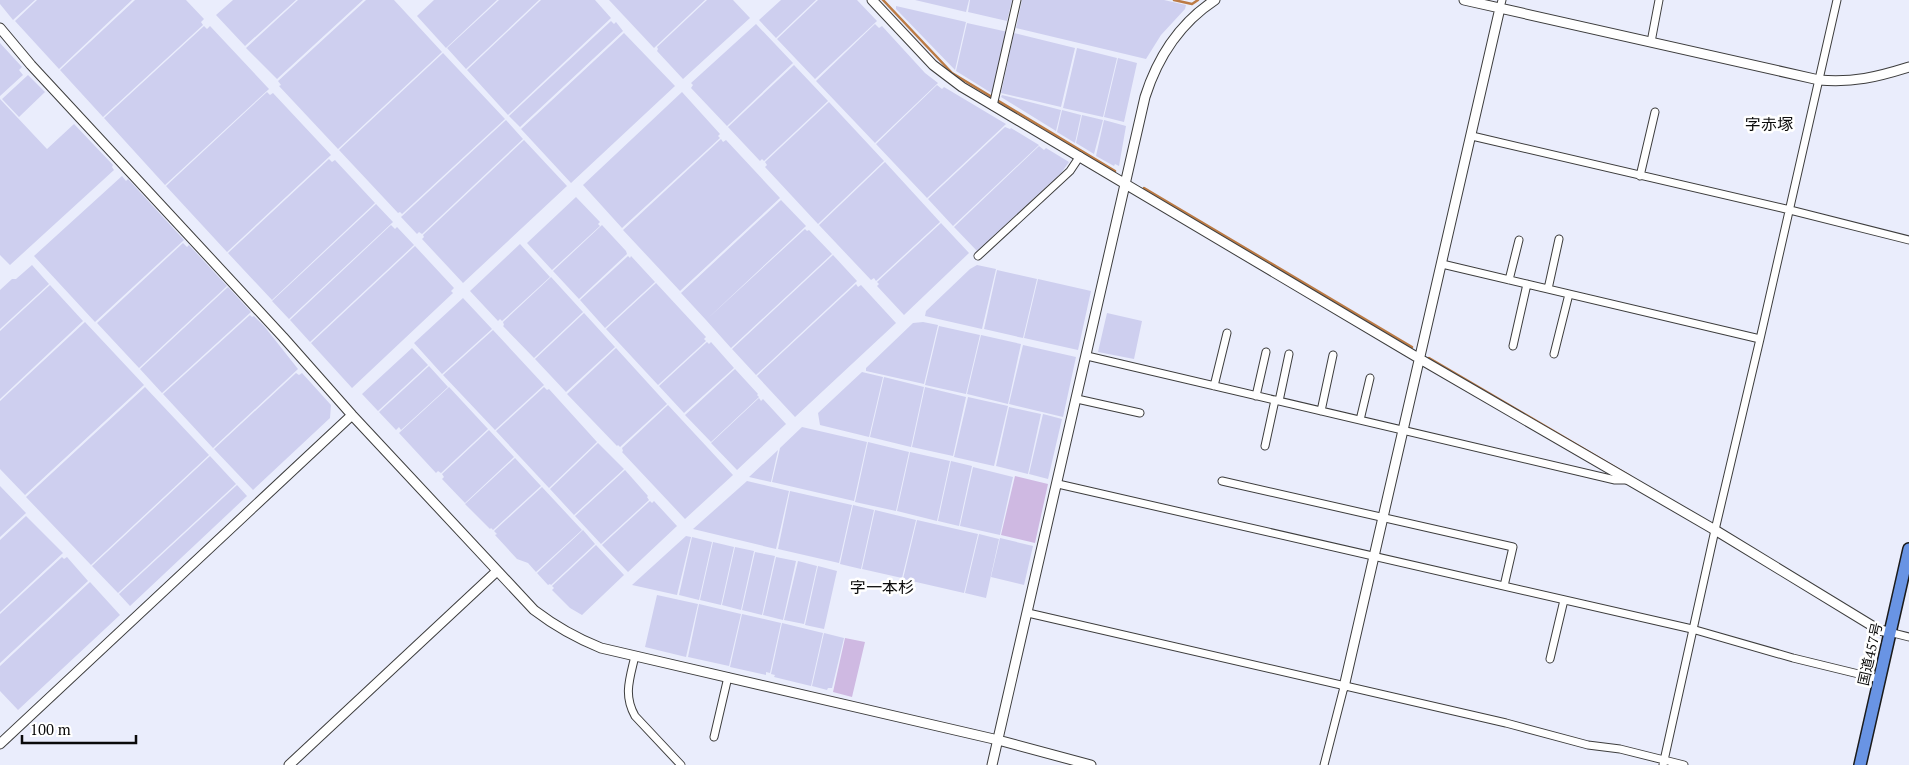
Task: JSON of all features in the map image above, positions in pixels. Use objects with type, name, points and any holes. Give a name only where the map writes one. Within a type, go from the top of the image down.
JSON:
[{"type":"highway","name":"国道457号","points":[[1860,765],[1909,549]]},
{"type":"street","points":[[872,0],[946,76],[994,101],[1126,186],[1626,480],[1715,530],[1879,630],[1909,637]]},
{"type":"street","points":[[994,101],[1017,0]]},
{"type":"street","points":[[992,765],[1146,97],[1157,64],[1169,45],[1182,28],[1215,0]]},
{"type":"street","points":[[1464,0],[1501,4],[1651,42],[1819,80],[1841,82],[1863,80],[1909,67]]},
{"type":"street","points":[[1651,42],[1659,0]]},
{"type":"street","points":[[1664,762],[1692,629],[1837,0]]},
{"type":"street","points":[[1324,765],[1344,687],[1501,4]]},
{"type":"street","points":[[0,28],[352,415],[534,610],[555,626],[601,648],[998,740],[1091,765]]},
{"type":"street","points":[[1640,176],[1655,112]]},
{"type":"street","points":[[1472,136],[1790,210],[1909,240]]},
{"type":"street","points":[[978,256],[1070,171],[1080,156]]},
{"type":"street","points":[[1548,289],[1559,239]]},
{"type":"street","points":[[1509,280],[1519,240]]},
{"type":"street","points":[[1442,264],[1760,339]]},
{"type":"street","points":[[1513,346],[1526,284]]},
{"type":"street","points":[[1554,354],[1569,294]]},
{"type":"street","points":[[1214,386],[1227,333]]},
{"type":"street","points":[[1256,396],[1266,352]]},
{"type":"street","points":[[1265,446],[1289,354]]},
{"type":"street","points":[[1321,411],[1333,355]]},
{"type":"street","points":[[1087,356],[1616,480],[1626,480]]},
{"type":"street","points":[[1360,420],[1370,378]]},
{"type":"street","points":[[1077,399],[1140,413]]},
{"type":"street","points":[[0,744],[352,415]]},
{"type":"street","points":[[1222,481],[1513,547],[1504,586]]},
{"type":"street","points":[[1058,484],[1692,629],[1793,658],[1879,679]]},
{"type":"street","points":[[289,765],[497,571]]},
{"type":"street","points":[[1550,659],[1564,600]]},
{"type":"street","points":[[1028,613],[1506,724],[1588,745],[1620,749],[1664,762],[1684,765]]},
{"type":"street","points":[[635,656],[628,692],[631,709],[635,716],[681,765]]},
{"type":"street","points":[[714,737],[728,677]]},
{"type":"shaded area","points":[[0,0],[35,0],[13,20],[0,4]]},
{"type":"shaded area","points":[[37,0],[132,0],[59,69],[15,21]]},
{"type":"shaded area","points":[[135,0],[186,0],[204,19],[201,22],[203,25],[103,117],[60,70]]},
{"type":"shaded area","points":[[233,0],[296,0],[245,46],[216,15]]},
{"type":"shaded area","points":[[298,0],[363,0],[277,79],[246,48]]},
{"type":"shaded area","points":[[366,0],[394,0],[442,52],[338,149],[279,86],[281,85],[278,81]]},
{"type":"shaded area","points":[[434,0],[497,0],[446,48],[417,16]]},
{"type":"shaded area","points":[[499,0],[539,0],[466,69],[447,48]]},
{"type":"shaded area","points":[[541,0],[595,0],[611,18],[508,115],[467,70]]},
{"type":"shaded area","points":[[609,0],[705,0],[654,48]]},
{"type":"shaded area","points":[[707,0],[733,0],[750,18],[683,79],[657,51],[657,47]]},
{"type":"shaded area","points":[[781,0],[816,0],[776,38],[759,20]]},
{"type":"shaded area","points":[[818,0],[857,0],[877,21],[815,79],[777,39]]},
{"type":"shaded area","points":[[915,0],[969,0],[966,12]]},
{"type":"shaded area","points":[[970,0],[1012,0],[1007,21],[968,12]]},
{"type":"shaded area","points":[[1022,0],[1164,0],[1186,5],[1185,9],[1161,35],[1146,59],[1016,28]]},
{"type":"shaded area","points":[[896,6],[966,22],[955,70],[896,9]]},
{"type":"shaded area","points":[[611,21],[614,24],[616,22],[623,31],[520,127],[509,116]]},
{"type":"shaded area","points":[[967,23],[1008,32],[993,94],[956,71]]},
{"type":"shaded area","points":[[756,24],[793,63],[727,126],[691,88],[693,85],[691,83]]},
{"type":"shaded area","points":[[875,24],[879,28],[882,26],[925,73],[938,83],[875,143],[816,81]]},
{"type":"shaded area","points":[[204,26],[207,29],[210,26],[269,89],[165,185],[104,118]]},
{"type":"shaded area","points":[[624,33],[675,86],[571,183],[521,129]]},
{"type":"shaded area","points":[[1014,33],[1075,48],[1061,107],[1001,93]]},
{"type":"shaded area","points":[[0,43],[22,67],[19,70],[23,75],[0,96]]},
{"type":"shaded area","points":[[1077,48],[1117,58],[1103,117],[1063,108]]},
{"type":"shaded area","points":[[443,53],[505,119],[402,214],[398,213],[339,150]]},
{"type":"shaded area","points":[[1118,58],[1137,63],[1124,122],[1104,117]]},
{"type":"shaded area","points":[[794,65],[828,101],[764,161],[762,159],[760,161],[728,127]]},
{"type":"shaded area","points":[[28,75],[45,92],[19,117],[2,99]]},
{"type":"shaded area","points":[[937,85],[942,89],[944,87],[1006,124],[927,198],[876,144]]},
{"type":"shaded area","points":[[267,92],[270,95],[273,93],[331,155],[227,252],[166,186]]},
{"type":"shaded area","points":[[682,92],[720,134],[718,136],[720,138],[622,228],[583,185]]},
{"type":"shaded area","points":[[1002,95],[1061,110],[1056,131],[1001,97]]},
{"type":"shaded area","points":[[0,99],[47,149],[74,124],[113,165],[114,170],[10,265],[0,255]]},
{"type":"shaded area","points":[[829,102],[884,161],[818,224],[765,167],[767,165],[765,162]]},
{"type":"shaded area","points":[[1062,110],[1081,115],[1075,143],[1057,132]]},
{"type":"shaded area","points":[[1082,115],[1103,120],[1094,154],[1076,143]]},
{"type":"shaded area","points":[[506,120],[523,139],[422,234],[419,232],[417,234],[401,217]]},
{"type":"shaded area","points":[[1104,120],[1126,126],[1119,166],[1115,164],[1114,166],[1096,156]]},
{"type":"shaded area","points":[[1005,127],[1011,128],[1039,145],[953,226],[928,199]]},
{"type":"shaded area","points":[[721,139],[723,142],[726,140],[780,198],[680,291],[623,230]]},
{"type":"shaded area","points":[[524,140],[567,186],[463,283],[422,239],[423,235]]},
{"type":"shaded area","points":[[1039,146],[1044,150],[1046,148],[1069,162],[1061,173],[977,251],[954,227]]},
{"type":"shaded area","points":[[329,159],[332,162],[335,160],[375,203],[272,300],[228,253]]},
{"type":"shaded area","points":[[885,162],[940,222],[876,281],[874,278],[871,280],[819,225]]},
{"type":"shaded area","points":[[122,176],[126,181],[128,179],[184,240],[95,322],[34,256]]},
{"type":"shaded area","points":[[576,197],[600,222],[598,224],[600,226],[552,270],[527,243]]},
{"type":"shaded area","points":[[781,200],[806,226],[706,320],[681,293]]},
{"type":"shaded area","points":[[376,204],[393,222],[289,319],[272,301]]},
{"type":"shaded area","points":[[941,223],[969,253],[904,315],[877,286],[879,284],[877,282]]},
{"type":"shaded area","points":[[391,225],[395,229],[397,227],[414,245],[310,342],[290,320]]},
{"type":"shaded area","points":[[602,225],[627,254],[579,299],[553,271]]},
{"type":"shaded area","points":[[805,229],[809,230],[832,254],[731,348],[706,320]]},
{"type":"shaded area","points":[[183,243],[187,247],[189,245],[227,286],[139,368],[97,323]]},
{"type":"shaded area","points":[[520,244],[550,277],[502,321],[500,319],[498,321],[470,291]]},
{"type":"shaded area","points":[[415,246],[454,288],[451,291],[453,293],[352,388],[311,343]]},
{"type":"shaded area","points":[[833,255],[857,281],[756,375],[732,349]]},
{"type":"shaded area","points":[[628,256],[630,258],[631,256],[655,282],[605,328],[580,300]]},
{"type":"shaded area","points":[[32,265],[49,284],[0,329],[0,290]]},
{"type":"shaded area","points":[[977,265],[996,269],[982,329],[925,316],[926,311],[970,269]]},
{"type":"shaded area","points":[[997,270],[1037,279],[1023,338],[984,329]]},
{"type":"shaded area","points":[[551,277],[583,312],[534,358],[503,326],[503,322]]},
{"type":"shaded area","points":[[1038,279],[1091,291],[1078,350],[1024,338]]},
{"type":"shaded area","points":[[656,283],[706,337],[704,339],[706,341],[658,385],[606,329]]},
{"type":"shaded area","points":[[856,284],[858,287],[861,285],[896,323],[795,417],[757,376]]},
{"type":"shaded area","points":[[50,285],[83,321],[0,399],[0,331]]},
{"type":"shaded area","points":[[228,287],[251,312],[162,393],[140,369]]},
{"type":"shaded area","points":[[463,298],[492,329],[442,374],[414,343]]},
{"type":"shaded area","points":[[584,313],[615,347],[566,392],[535,359]]},
{"type":"shaded area","points":[[1107,313],[1142,321],[1134,359],[1098,352]]},
{"type":"shaded area","points":[[250,315],[254,316],[264,326],[298,369],[213,448],[163,394]]},
{"type":"shaded area","points":[[85,322],[144,385],[25,495],[0,469],[0,401]]},
{"type":"shaded area","points":[[923,322],[938,325],[924,384],[866,371],[866,368],[913,323]]},
{"type":"shaded area","points":[[939,326],[980,335],[966,394],[925,385]]},
{"type":"shaded area","points":[[493,330],[544,385],[495,430],[443,375]]},
{"type":"shaded area","points":[[981,335],[1021,344],[1008,404],[967,394]]},
{"type":"shaded area","points":[[707,342],[709,344],[711,342],[734,368],[684,413],[659,386]]},
{"type":"shaded area","points":[[1023,345],[1076,357],[1063,417],[1009,404]]},
{"type":"shaded area","points":[[412,348],[428,365],[378,411],[362,394]]},
{"type":"shaded area","points":[[616,348],[667,404],[620,447],[567,394]]},
{"type":"shaded area","points":[[429,366],[448,387],[401,430],[399,427],[396,430],[379,412]]},
{"type":"shaded area","points":[[735,369],[759,397],[711,442],[685,415]]},
{"type":"shaded area","points":[[862,372],[883,377],[869,437],[820,425],[818,413]]},
{"type":"shaded area","points":[[296,373],[299,375],[302,373],[331,405],[330,418],[253,490],[214,449]]},
{"type":"shaded area","points":[[884,377],[924,387],[911,447],[870,437]]},
{"type":"shaded area","points":[[145,387],[209,455],[91,565],[26,497]]},
{"type":"shaded area","points":[[449,387],[488,429],[441,473],[438,471],[436,473],[399,433]]},
{"type":"shaded area","points":[[544,387],[547,390],[549,389],[597,442],[549,488],[496,431]]},
{"type":"shaded area","points":[[925,387],[966,397],[953,456],[912,447]]},
{"type":"shaded area","points":[[968,397],[1008,406],[994,466],[954,457]]},
{"type":"shaded area","points":[[759,398],[761,401],[763,399],[786,424],[737,470],[711,443]]},
{"type":"shaded area","points":[[668,405],[733,475],[685,519],[622,452],[622,448]]},
{"type":"shaded area","points":[[1009,407],[1041,414],[1028,474],[996,466]]},
{"type":"shaded area","points":[[1043,414],[1062,419],[1048,479],[1029,474]]},
{"type":"shaded area","points":[[802,427],[867,442],[854,501],[772,482],[780,448]]},
{"type":"shaded area","points":[[489,430],[514,457],[465,503],[442,479],[444,477],[442,474]]},
{"type":"shaded area","points":[[868,442],[909,452],[896,511],[855,502]]},
{"type":"shaded area","points":[[598,443],[624,469],[574,515],[550,489]]},
{"type":"shaded area","points":[[778,450],[771,482],[749,477]]},
{"type":"shaded area","points":[[910,452],[950,461],[937,521],[897,511]]},
{"type":"shaded area","points":[[210,456],[236,484],[118,593],[92,566]]},
{"type":"shaded area","points":[[515,458],[541,486],[493,530],[465,504]]},
{"type":"shaded area","points":[[951,461],[972,466],[959,526],[938,521]]},
{"type":"shaded area","points":[[973,467],[1013,477],[1000,535],[960,526]]},
{"type":"shaded area","points":[[625,470],[648,496],[649,500],[601,544],[575,516]]},
{"type":"shaded area","points":[[1015,476],[1048,484],[1035,543],[1001,535]]},
{"type":"shaded area","points":[[747,481],[789,491],[776,549],[693,529]]},
{"type":"shaded area","points":[[237,485],[247,496],[130,606],[119,594]]},
{"type":"shaded area","points":[[0,486],[26,513],[0,537]]},
{"type":"shaded area","points":[[542,487],[582,530],[536,572],[528,563],[517,559],[495,535],[497,534],[494,531]]},
{"type":"shaded area","points":[[790,491],[852,505],[839,563],[778,549]]},
{"type":"shaded area","points":[[650,501],[652,503],[654,501],[677,526],[628,572],[602,545]]},
{"type":"shaded area","points":[[853,505],[874,510],[861,569],[840,564]]},
{"type":"shaded area","points":[[875,510],[916,520],[902,578],[862,569]]},
{"type":"shaded area","points":[[26,516],[63,553],[0,612],[0,540]]},
{"type":"shaded area","points":[[917,520],[978,534],[964,593],[903,579]]},
{"type":"shaded area","points":[[583,530],[595,544],[551,585],[548,585],[537,573]]},
{"type":"shaded area","points":[[979,534],[999,539],[986,598],[965,593]]},
{"type":"shaded area","points":[[686,536],[691,537],[677,595],[632,585]]},
{"type":"shaded area","points":[[692,537],[712,542],[699,600],[679,595]]},
{"type":"shaded area","points":[[1000,538],[1033,546],[1024,585],[991,577]]},
{"type":"shaded area","points":[[713,542],[734,547],[721,605],[700,600]]},
{"type":"shaded area","points":[[596,545],[624,575],[582,615],[570,608],[552,590],[554,588],[552,586]]},
{"type":"shaded area","points":[[735,547],[754,551],[741,610],[722,605]]},
{"type":"shaded area","points":[[755,552],[775,556],[762,615],[742,610]]},
{"type":"shaded area","points":[[62,557],[64,559],[67,557],[88,581],[0,663],[0,614]]},
{"type":"shaded area","points":[[776,557],[796,561],[783,620],[763,615]]},
{"type":"shaded area","points":[[798,561],[817,566],[804,624],[784,620]]},
{"type":"shaded area","points":[[818,566],[837,571],[824,629],[805,625]]},
{"type":"shaded area","points":[[90,582],[120,615],[18,710],[0,691],[0,666]]},
{"type":"shaded area","points":[[657,595],[698,604],[686,657],[645,647]]},
{"type":"shaded area","points":[[699,604],[741,614],[729,666],[688,657]]},
{"type":"shaded area","points":[[742,614],[781,623],[770,673],[766,672],[766,675],[730,667]]},
{"type":"shaded area","points":[[782,623],[823,633],[811,686],[774,677],[775,675],[771,674]]},
{"type":"shaded area","points":[[824,633],[844,638],[832,688],[827,690],[812,686]]},
{"type":"shaded area","points":[[845,638],[865,642],[852,697],[833,692]]},
{"type":"waterway","points":[[883,0],[952,73],[1115,171]]},
{"type":"waterway","points":[[1174,0],[1192,4],[1198,0]]},
{"type":"waterway","points":[[1144,188],[1412,347]]},
{"type":"waterway","points":[[1429,358],[1630,476]]},
{"type":"district","name":"字赤塚","points":[[1769,124]]},
{"type":"district","name":"字一本杉","points":[[882,587]]}]
